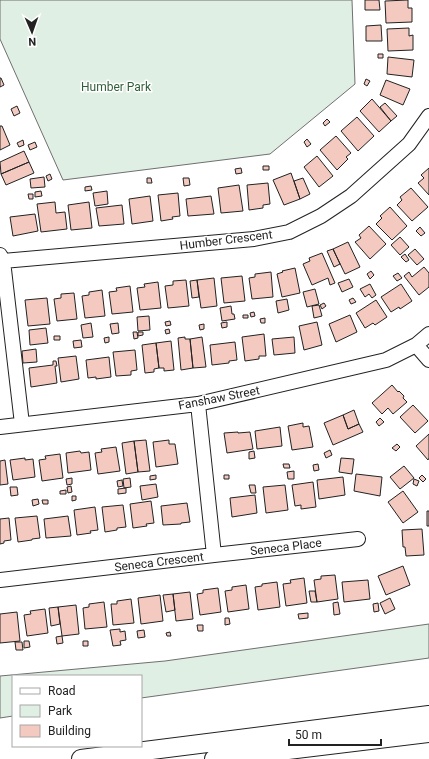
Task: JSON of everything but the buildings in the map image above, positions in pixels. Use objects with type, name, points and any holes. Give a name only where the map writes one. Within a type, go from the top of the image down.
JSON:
[{"type":"main road","points":[[81,759],[429,715]]},
{"type":"main road","points":[[214,759],[429,733]]},
{"type":"main road","points":[[233,759],[257,754]]},
{"type":"street","name":"Humber Crescent","points":[[1,258],[254,239],[289,232],[321,216],[351,196],[409,144],[429,116]]},
{"type":"street","points":[[1,258],[22,424]]},
{"type":"street","name":"Fanshaw Street","points":[[0,427],[198,404],[386,360],[416,345],[429,334]]},
{"type":"street","points":[[416,345],[429,360]]},
{"type":"street","name":"Seneca Crescent","points":[[0,580],[214,555],[198,404]]},
{"type":"street","name":"Seneca Place","points":[[214,555],[358,539]]},
{"type":"green space","name":"Humber Park","points":[[0,0],[352,0],[355,84],[270,154],[63,180],[0,39]]},
{"type":"green space","points":[[429,624],[429,658],[142,698],[142,675],[12,675],[12,716],[0,718],[0,676],[165,661]]}]
